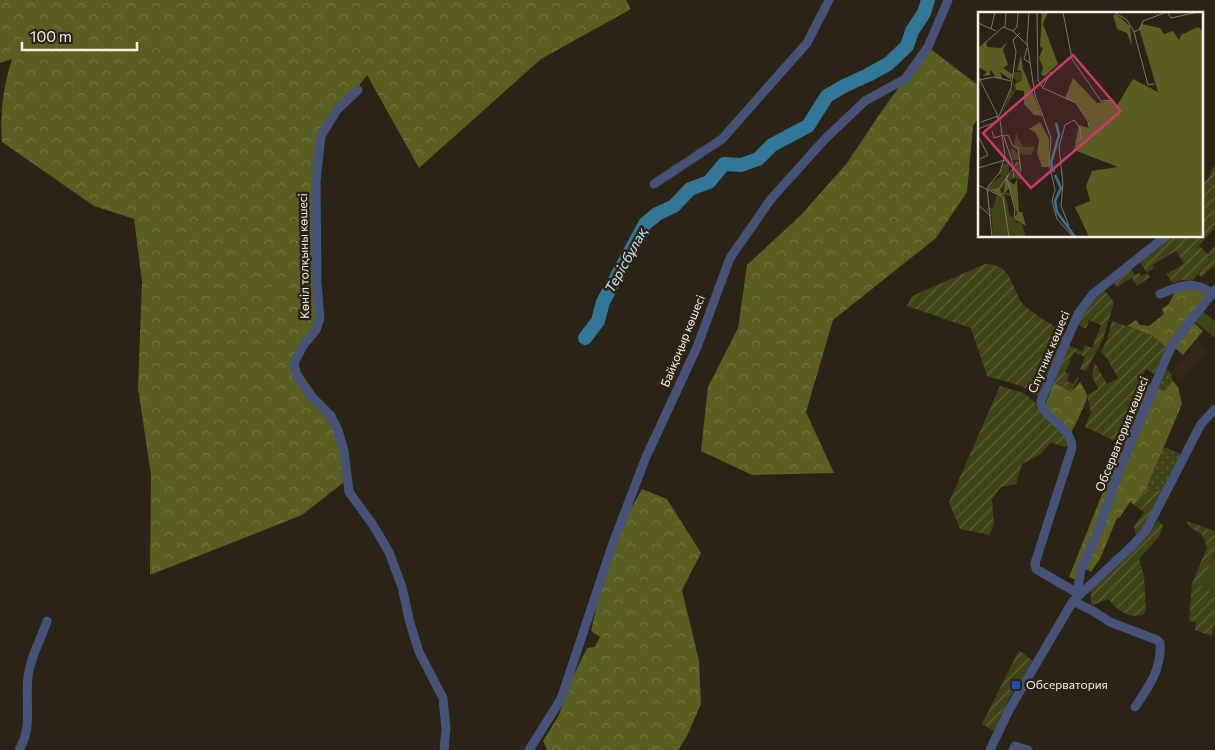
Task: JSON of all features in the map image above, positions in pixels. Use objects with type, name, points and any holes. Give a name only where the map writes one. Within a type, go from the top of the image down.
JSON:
[{"type":"street","points":[[654,184],[722,139],[806,42],[830,0]]},
{"type":"street","name":"Байқоңыр көшесі","points":[[529,750],[561,699],[613,543],[646,457],[697,347],[730,258],[771,200],[825,139],[865,101],[905,79],[928,47],[948,0]]},
{"type":"street","name":"Көніл толқыны көшесі","points":[[358,90],[337,110],[321,136],[316,182],[317,282],[320,318],[316,330],[303,346],[294,363],[297,376],[311,396],[331,416],[344,451],[349,492],[373,525],[389,552],[402,587],[419,652],[443,698],[446,729],[444,750]]},
{"type":"street","name":"Спутник көшесі","points":[[1076,598],[1036,569],[1035,563],[1072,448],[1068,434],[1044,410],[1041,402],[1084,304],[1093,294],[1163,238]]},
{"type":"street","name":"Обсерватория көшесі","points":[[1076,598],[1081,570],[1167,356],[1174,342],[1214,292],[1189,285],[1160,294]]},
{"type":"street","points":[[990,750],[1009,710],[1076,598],[1146,531],[1201,424],[1215,409]]},
{"type":"street","points":[[1076,598],[1110,622],[1157,640],[1160,643],[1157,668],[1151,684],[1135,707]]},
{"type":"street","points":[[20,750],[28,728],[28,676],[47,621]]},
{"type":"street","points":[[1013,750],[1015,746],[1028,750]]},
{"type":"shaded area","points":[[1197,341],[1207,350],[1181,382],[1171,373]]},
{"type":"green space","points":[[0,0],[626,0],[631,9],[541,59],[419,168],[367,75],[321,136],[316,330],[294,363],[331,416],[348,479],[302,515],[150,575],[151,475],[138,388],[142,281],[134,219],[94,206],[2,142],[1,120],[3,100],[12,59],[0,63]]},
{"type":"green space","points":[[928,47],[978,85],[978,118],[973,126],[967,192],[936,238],[833,320],[806,412],[834,473],[752,475],[701,451],[708,387],[738,328],[747,265],[801,215],[847,163]]},
{"type":"green space","points":[[1215,164],[1215,227],[1199,246],[1208,254],[1215,246],[1215,270],[1212,267],[1202,277],[1198,274],[1192,281],[1182,280],[1173,283],[1166,274],[1184,264],[1176,251],[1152,265],[1154,268],[1147,272],[1150,277],[1137,286],[1132,278],[1117,287],[1113,282],[1130,267],[1135,275],[1139,273],[1142,276],[1147,273],[1139,261],[1166,238],[1202,238],[1202,184],[1208,179]]},
{"type":"green space","points":[[985,264],[994,265],[1006,272],[1023,304],[1065,333],[1039,397],[1021,386],[987,376],[971,328],[907,306],[912,296]]},
{"type":"green space","points":[[1177,287],[1196,289],[1210,294],[1167,348],[1151,335],[1127,326],[1136,320],[1140,325],[1149,326],[1164,314],[1162,309],[1169,304]]},
{"type":"green space","points":[[1103,289],[1114,302],[1103,339],[1086,371],[1080,369],[1085,357],[1074,352],[1065,372],[1069,374],[1067,381],[1073,384],[1077,377],[1079,378],[1071,392],[1054,382],[1067,345],[1082,351],[1085,345],[1092,348],[1101,325],[1089,320],[1086,329],[1076,324],[1087,305]]},
{"type":"green space","points":[[1203,312],[1215,321],[1215,338],[1195,322]]},
{"type":"green space","points":[[1112,321],[1151,335],[1167,348],[1154,374],[1146,369],[1140,380],[1148,384],[1140,397],[1136,396],[1133,402],[1135,404],[1122,444],[1085,427],[1091,413],[1087,395],[1098,389],[1092,376],[1095,363],[1107,384],[1118,378],[1101,352],[1107,340]]},
{"type":"green space","points":[[1193,322],[1203,331],[1183,355],[1174,347]]},
{"type":"green space","points":[[1164,367],[1171,373],[1173,381],[1164,391],[1157,388]]},
{"type":"green space","points":[[1173,381],[1178,387],[1182,404],[1146,489],[1134,505],[1130,502],[1120,517],[1117,518],[1100,559],[1091,572],[1081,566],[1076,580],[1069,577],[1122,444],[1135,404],[1140,406],[1143,399],[1140,397],[1148,384],[1164,391]]},
{"type":"green space","points":[[1054,382],[1071,392],[1080,382],[1086,393],[1085,404],[1070,434],[1045,406]]},
{"type":"green space","points":[[1000,386],[1024,393],[1044,410],[1072,443],[1064,447],[1051,442],[1041,454],[1022,464],[1016,484],[1001,487],[992,499],[994,525],[989,535],[960,529],[949,502]]},
{"type":"green space","points":[[1164,447],[1181,454],[1162,491],[1146,489]]},
{"type":"green space","points":[[642,489],[667,499],[701,553],[682,590],[699,661],[701,704],[687,736],[678,750],[547,750],[543,741],[559,715],[568,687],[587,648],[595,647],[600,637],[591,631],[596,609],[589,601],[628,514]]},
{"type":"green space","points":[[1146,489],[1162,491],[1146,526],[1136,535],[1134,526],[1144,512],[1134,505]]},
{"type":"green space","points":[[1158,520],[1163,526],[1159,537],[1139,559],[1144,576],[1146,610],[1143,615],[1137,616],[1123,613],[1108,599],[1093,605],[1091,603],[1091,589],[1147,537]]},
{"type":"green space","points":[[1186,521],[1215,531],[1215,554],[1201,587],[1215,593],[1215,623],[1212,636],[1195,630],[1196,623],[1189,620],[1192,584],[1207,547],[1202,535],[1190,527]]},
{"type":"green space","points":[[1215,554],[1215,593],[1201,587]]},
{"type":"green space","points":[[1019,650],[1033,661],[1010,697],[994,731],[982,724]]},
{"type":"waterway","name":"Терісбұлақ","points":[[585,338],[598,321],[603,302],[645,224],[657,214],[674,206],[690,189],[709,182],[724,164],[741,165],[758,159],[772,145],[808,126],[827,96],[888,64],[907,46],[912,31],[924,13],[928,0]]},
{"type":"place","name":"Обсерватория","points":[[1016,685]]}]
